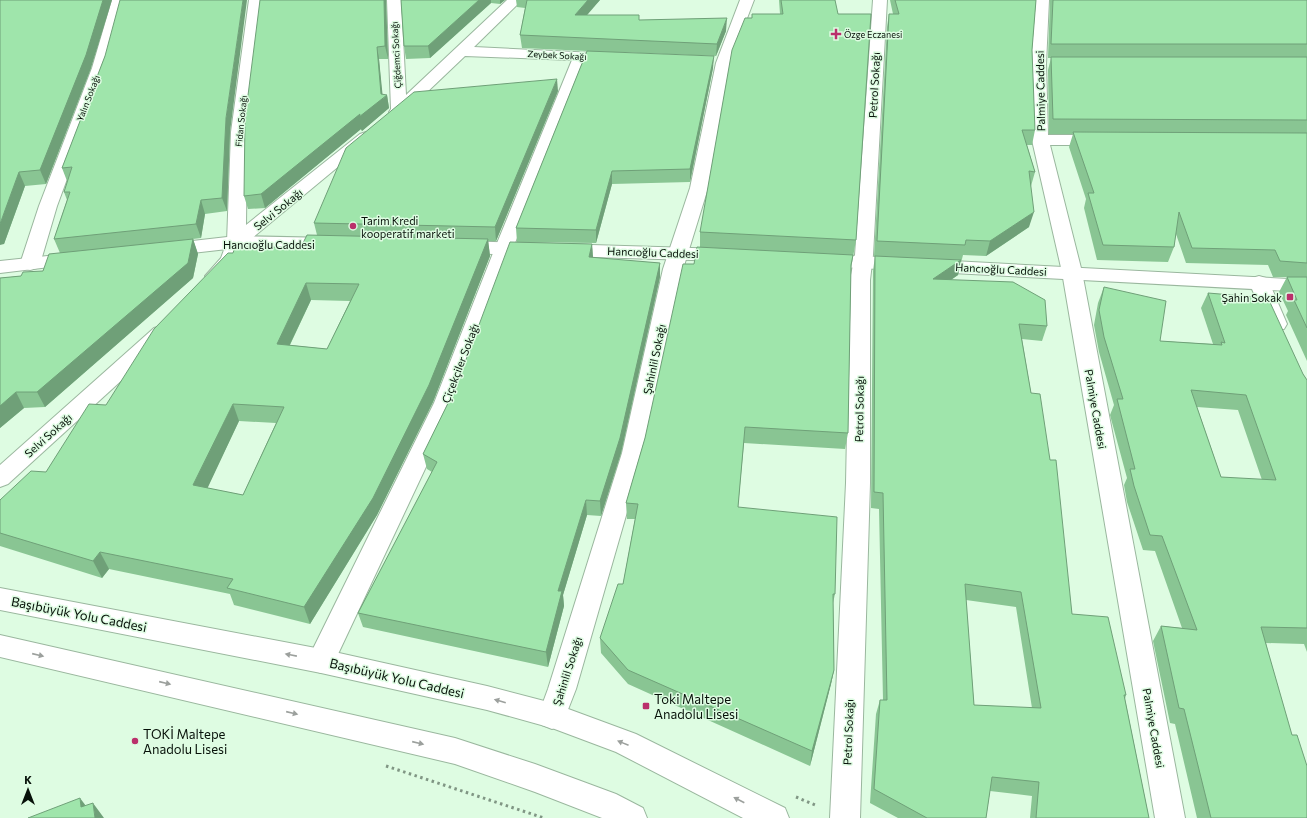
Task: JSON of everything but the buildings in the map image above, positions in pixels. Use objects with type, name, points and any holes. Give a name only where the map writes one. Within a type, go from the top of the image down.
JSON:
[{"type":"street","name":"Yalın Sokağı","points":[[30,264],[48,206],[100,68],[119,0]]},
{"type":"street","name":"Fidan Sokağı","points":[[236,242],[238,132],[256,0]]},
{"type":"street","name":"Çiğdemci Sokağı","points":[[394,0],[399,110]]},
{"type":"street","name":"Selvi Sokağı","points":[[236,242],[399,110],[515,0]]},
{"type":"street","name":"Şahinlil Sokağı","points":[[552,716],[562,689],[633,453],[678,252],[699,188],[716,63],[747,0]]},
{"type":"street","name":"Petrol Sokağı","points":[[845,818],[858,482],[860,280],[864,255],[880,0]]},
{"type":"street","name":"Palmiye Caddesi","points":[[1042,0],[1046,64],[1040,140],[1072,272],[1170,818]]},
{"type":"street","name":"Zeybek Sokağı","points":[[462,51],[613,58]]},
{"type":"street","name":"Çiçekçiler Sokağı","points":[[321,661],[445,403],[504,248],[581,57]]},
{"type":"street","points":[[1040,140],[1119,140]]},
{"type":"street","points":[[204,288],[230,260],[236,242]]},
{"type":"street","name":"Hancıoğlu Caddesi","points":[[149,251],[236,242],[346,245]]},
{"type":"street","name":"Hancıoğlu Caddesi","points":[[441,247],[678,252],[740,256]]},
{"type":"street","points":[[0,267],[94,257]]},
{"type":"street","name":"Hancıoğlu Caddesi","points":[[801,259],[1072,272],[1307,286]]},
{"type":"street","points":[[1259,282],[1285,341]]},
{"type":"street","name":"Selvi Sokağı","points":[[0,478],[172,321]]},
{"type":"street","name":"Başıbüyük Yolu Caddesi","points":[[0,598],[321,661],[486,698],[552,716],[626,744],[774,818]]},
{"type":"street","points":[[0,646],[455,751],[605,804],[632,818]]},
{"type":"place","name":"Özge Eczanesi","points":[[836,34]]},
{"type":"place","name":"Tarim Kredi kooperatif marketi","points":[[353,226]]},
{"type":"place","name":"Şahin Sokak","points":[[1290,297]]},
{"type":"place","name":"Toki Maltepe Anadolu Lisesi","points":[[646,706]]},
{"type":"place","name":"TOKİ Maltepe Anadolu Lisesi","points":[[135,741]]}]
